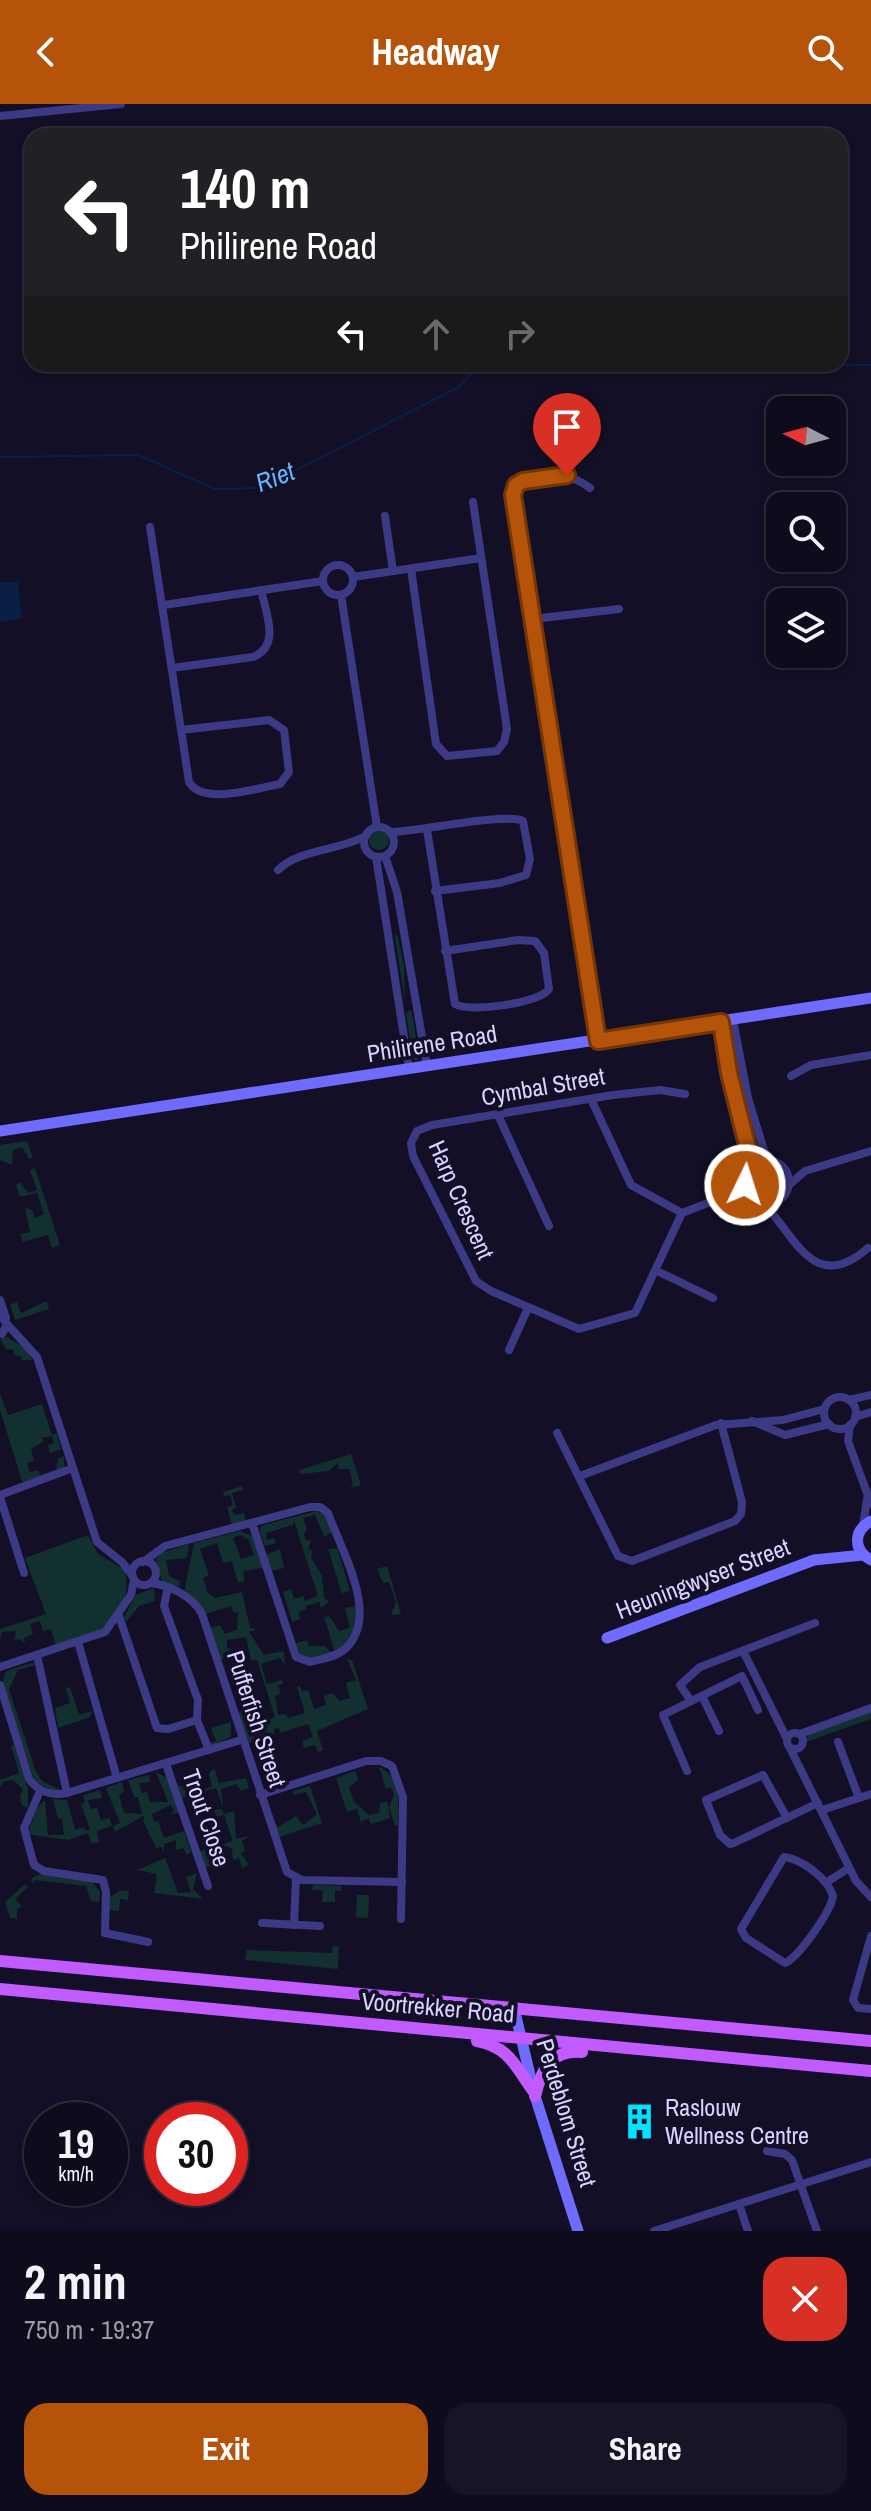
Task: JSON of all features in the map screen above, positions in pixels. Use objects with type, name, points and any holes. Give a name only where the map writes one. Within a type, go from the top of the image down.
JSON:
[{"type":"main road","name":"Voortrekker Road","points":[[0,1961],[871,2041]]},
{"type":"main road","name":"Voortrekker Road","points":[[0,1989],[871,2071]]},
{"type":"main road","points":[[407,2028],[499,2047],[514,2059],[535,2094]]},
{"type":"main road","points":[[535,2094],[546,2065],[560,2053],[681,2053]]},
{"type":"street","points":[[7,104],[11,115]]},
{"type":"street","points":[[0,116],[121,104]]},
{"type":"street","points":[[590,488],[576,477],[567,475],[523,481],[514,488],[598,1041]]},
{"type":"street","points":[[411,569],[436,744],[447,756],[489,753],[502,748],[507,729],[473,502]]},
{"type":"street","points":[[385,516],[393,571]]},
{"type":"street","points":[[150,527],[164,605],[172,668],[181,730],[189,782],[204,794],[280,784],[289,772],[284,730],[269,720],[181,730]]},
{"type":"street","points":[[353,577],[481,558]]},
{"type":"street","points":[[336,565],[347,568],[353,577],[351,588],[341,595],[328,591],[323,581],[328,569],[336,565]]},
{"type":"street","points":[[164,605],[323,581]]},
{"type":"street","points":[[172,668],[253,657],[265,651],[270,639],[261,590]]},
{"type":"street","points":[[341,595],[377,827]]},
{"type":"street","points":[[533,619],[619,609]]},
{"type":"street","points":[[377,827],[390,832],[416,832],[519,818],[524,824],[530,859],[526,875],[516,880],[435,891]]},
{"type":"street","points":[[278,870],[291,859],[345,847],[377,827]]},
{"type":"street","points":[[427,830],[435,891],[445,951],[453,998],[459,1007],[478,1008],[547,994],[549,977],[544,953],[535,941],[518,940],[445,951]]},
{"type":"street","points":[[390,832],[394,841]]},
{"type":"street","points":[[409,1069],[381,856],[394,841],[416,832]]},
{"type":"street","points":[[366,836],[367,850]]},
{"type":"street","points":[[345,847],[367,850],[381,856],[397,892],[427,1066]]},
{"type":"street","name":"Philirene Road","points":[[0,1131],[871,998]]},
{"type":"street","points":[[400,1009],[416,1005]]},
{"type":"street","points":[[727,1021],[767,1160]]},
{"type":"street","points":[[727,1021],[733,1094],[747,1141],[746,1177],[751,1197]]},
{"type":"street","points":[[791,1076],[811,1065],[871,1055]]},
{"type":"street","name":"Cymbal Street","points":[[412,1138],[421,1128],[591,1099],[660,1090],[685,1094]]},
{"type":"street","points":[[733,1094],[747,1091]]},
{"type":"street","points":[[591,1099],[631,1185],[682,1213],[726,1196],[746,1177],[753,1165],[767,1160],[784,1168],[805,1171]]},
{"type":"street","points":[[498,1115],[549,1226]]},
{"type":"street","name":"Harp Crescent","points":[[412,1138],[413,1156],[472,1275],[486,1288],[579,1329],[630,1316],[640,1307],[682,1213]]},
{"type":"street","points":[[778,1218],[782,1198],[789,1185],[805,1171],[871,1151]]},
{"type":"street","points":[[784,1168],[789,1185]]},
{"type":"street","points":[[726,1196],[751,1197],[764,1204],[778,1218],[785,1235],[828,1266],[851,1262],[868,1248]]},
{"type":"street","points":[[764,1204],[782,1198]]},
{"type":"street","points":[[657,1271],[713,1298]]},
{"type":"street","points":[[0,1300],[5,1319],[37,1357],[97,1542],[122,1562],[133,1577]]},
{"type":"street","points":[[509,1350],[528,1308]]},
{"type":"street","points":[[5,1319],[1,1335],[18,1334]]},
{"type":"street","points":[[580,1476],[721,1423],[779,1421],[824,1409],[835,1398],[849,1400],[871,1395]]},
{"type":"street","points":[[848,1441],[852,1421],[849,1400]]},
{"type":"street","points":[[824,1409],[832,1426],[848,1441],[869,1502],[864,1528],[867,1558]]},
{"type":"street","points":[[751,1421],[782,1434],[832,1426],[871,1412]]},
{"type":"street","points":[[796,1416],[801,1431]]},
{"type":"street","points":[[557,1433],[618,1556],[624,1560],[639,1559],[735,1521],[741,1514],[742,1502],[721,1423]]},
{"type":"street","points":[[24,1573],[0,1496],[73,1468]]},
{"type":"street","points":[[131,1595],[133,1577],[140,1562],[156,1551],[252,1523],[310,1507],[320,1507],[328,1513],[360,1608],[357,1629],[343,1651],[310,1662],[296,1657],[252,1523]]},
{"type":"street","name":"Heuningwyser Street","points":[[607,1638],[814,1560],[864,1528]]},
{"type":"street","points":[[0,1667],[105,1632],[131,1595],[151,1577],[156,1551]]},
{"type":"street","name":"Heuningwyser Street","points":[[814,1560],[867,1558]]},
{"type":"street","points":[[122,1562],[140,1562]]},
{"type":"street","points":[[140,1562],[151,1577]]},
{"type":"street","points":[[133,1577],[151,1577]]},
{"type":"street","name":"Pufferfish Street","points":[[151,1577],[193,1601],[202,1614],[284,1868],[296,1878]]},
{"type":"street","points":[[165,1586],[164,1606],[198,1700],[197,1720],[209,1750]]},
{"type":"street","points":[[119,1616],[157,1728],[168,1729],[197,1720]]},
{"type":"street","points":[[691,1701],[680,1685],[700,1667],[815,1623]]},
{"type":"street","points":[[78,1642],[117,1778]]},
{"type":"street","points":[[743,1651],[781,1728],[795,1740],[799,1759],[849,1868],[871,1897]]},
{"type":"street","points":[[37,1655],[67,1793]]},
{"type":"street","points":[[687,1771],[663,1715],[742,1676],[758,1710]]},
{"type":"street","points":[[0,1685],[29,1779],[40,1791],[67,1793],[241,1740]]},
{"type":"street","points":[[702,1696],[719,1731]]},
{"type":"street","points":[[795,1740],[871,1708]]},
{"type":"street","points":[[838,1742],[859,1798]]},
{"type":"street","points":[[260,1795],[366,1761],[387,1762],[396,1772],[403,1797],[401,1919]]},
{"type":"street","name":"Trout Close","points":[[166,1764],[208,1886]]},
{"type":"street","points":[[787,1818],[763,1775],[706,1800],[728,1844],[820,1806],[871,1794]]},
{"type":"street","points":[[40,1791],[24,1828],[34,1865],[44,1871],[104,1882],[105,1933],[148,1942]]},
{"type":"street","points":[[784,1857],[793,1859],[827,1882],[833,1896],[832,1903],[792,1959],[781,1961],[742,1935],[745,1920],[784,1857]]},
{"type":"street","points":[[827,1882],[849,1868]]},
{"type":"street","points":[[294,1925],[296,1878],[402,1882]]},
{"type":"street","points":[[262,1923],[320,1926]]},
{"type":"street","points":[[871,1936],[853,2000],[858,2008],[871,2009]]},
{"type":"street","name":"Perdeblom Street","points":[[514,2008],[535,2094],[578,2231]]},
{"type":"street","points":[[767,2151],[789,2156],[817,2231]]},
{"type":"street","points":[[654,2231],[871,2162]]},
{"type":"street","points":[[739,2204],[748,2231]]},
{"type":"street","points":[[688,2221],[691,2231]]},
{"type":"green space","points":[[375,830],[383,830],[389,840],[383,850],[375,850],[369,844],[369,836]]},
{"type":"green space","points":[[397,934],[404,965],[405,1002],[395,937]]},
{"type":"green space","points":[[409,1010],[412,1012],[419,1058],[416,1061],[406,1014]]},
{"type":"green space","points":[[27,1141],[33,1158],[29,1159],[22,1147],[13,1150],[12,1165],[0,1160],[0,1145]]},
{"type":"green space","points":[[35,1168],[60,1245],[52,1248],[48,1235],[23,1242],[20,1234],[30,1232],[25,1207],[32,1210],[35,1218],[44,1214],[37,1193],[20,1197],[16,1185],[20,1182],[28,1193],[37,1190],[30,1170]]},
{"type":"green space","points":[[47,1301],[49,1309],[15,1320],[10,1305],[17,1302],[21,1313]]},
{"type":"green space","points":[[7,1337],[25,1348],[33,1360],[21,1360],[21,1356],[14,1355],[14,1350],[6,1349],[0,1339]]},
{"type":"green space","points":[[0,1394],[8,1415],[42,1404],[52,1435],[57,1433],[61,1449],[50,1453],[48,1445],[54,1443],[52,1436],[42,1438],[43,1442],[31,1449],[34,1461],[27,1463],[30,1472],[38,1470],[40,1475],[56,1470],[58,1459],[64,1456],[64,1467],[23,1484],[0,1410]]},
{"type":"green space","points":[[351,1454],[361,1485],[348,1489],[353,1486],[350,1469],[340,1469],[337,1463],[329,1471],[300,1474],[299,1470]]},
{"type":"green space","points":[[242,1486],[243,1490],[232,1493],[236,1508],[232,1510],[234,1515],[244,1513],[246,1522],[232,1525],[227,1507],[233,1505],[230,1495],[224,1496],[223,1492]]},
{"type":"green space","points":[[317,1511],[325,1515],[332,1532],[324,1537],[315,1515],[303,1518],[307,1529],[304,1535],[306,1541],[311,1540],[308,1549],[313,1551],[311,1557],[322,1576],[324,1598],[329,1601],[321,1608],[319,1602],[306,1606],[299,1612],[300,1619],[292,1622],[283,1592],[291,1589],[294,1599],[303,1596],[305,1601],[318,1596],[294,1521],[293,1525],[266,1533],[267,1540],[274,1538],[276,1543],[265,1546],[259,1530],[263,1525]]},
{"type":"green space","points":[[240,1531],[252,1536],[263,1568],[243,1571],[245,1581],[238,1583],[232,1561],[223,1563],[217,1543],[200,1549],[209,1575],[203,1578],[208,1593],[215,1598],[242,1592],[250,1628],[257,1629],[249,1632],[264,1655],[284,1651],[285,1665],[280,1658],[261,1664],[267,1684],[282,1680],[283,1684],[278,1685],[281,1694],[275,1696],[278,1715],[286,1714],[288,1718],[305,1713],[297,1687],[300,1686],[302,1692],[308,1690],[314,1709],[326,1705],[324,1696],[333,1693],[339,1701],[350,1698],[346,1683],[356,1680],[347,1659],[352,1660],[368,1709],[317,1731],[323,1750],[318,1752],[315,1745],[304,1748],[302,1741],[313,1737],[308,1724],[280,1733],[279,1728],[274,1729],[275,1734],[246,1744],[238,1712],[245,1709],[254,1735],[260,1733],[258,1724],[275,1717],[257,1660],[251,1661],[246,1637],[227,1640],[227,1648],[232,1649],[227,1658],[220,1660],[209,1628],[220,1625],[225,1634],[237,1630],[238,1612],[234,1613],[231,1606],[205,1614],[184,1592],[194,1543]],"holes":[[[240,1535],[249,1540],[254,1555],[241,1559],[233,1538]]]},
{"type":"green space","points":[[88,1535],[98,1554],[125,1570],[127,1579],[126,1594],[107,1628],[56,1646],[51,1629],[43,1631],[40,1621],[30,1624],[33,1634],[24,1638],[25,1643],[20,1639],[14,1640],[16,1631],[2,1632],[0,1638],[0,1629],[46,1614],[25,1558]]},
{"type":"green space","points":[[189,1544],[187,1558],[166,1560],[169,1576],[180,1581],[179,1588],[162,1582],[156,1559],[161,1553]]},
{"type":"green space","points":[[337,1548],[350,1590],[342,1594],[328,1549]]},
{"type":"green space","points":[[280,1549],[284,1568],[271,1571],[266,1555]]},
{"type":"green space","points":[[387,1566],[401,1614],[391,1615],[396,1602],[389,1582],[383,1583],[377,1569]]},
{"type":"green space","points":[[154,1588],[155,1601],[139,1606],[126,1622],[124,1617],[136,1595]]},
{"type":"green space","points":[[355,1606],[352,1632],[335,1652],[324,1617],[329,1616],[339,1631],[350,1628],[345,1608]]},
{"type":"green space","points":[[307,1640],[309,1646],[325,1646],[331,1653],[312,1660],[299,1655],[294,1644]]},
{"type":"green space","points":[[34,1662],[35,1665],[18,1670],[9,1689],[36,1772],[42,1781],[63,1791],[56,1792],[35,1782],[2,1684],[6,1671]]},
{"type":"green space","points":[[70,1687],[79,1715],[92,1711],[90,1717],[58,1728],[55,1708],[70,1703],[66,1688]]},
{"type":"green space","points":[[871,1708],[871,1719],[803,1743],[811,1732]]},
{"type":"green space","points":[[231,1722],[231,1737],[211,1746],[208,1743],[216,1741],[211,1728]]},
{"type":"green space","points":[[14,1745],[28,1789],[28,1808],[22,1806],[20,1796],[23,1790],[14,1780],[4,1781],[0,1787],[0,1780],[19,1773],[11,1746]]},
{"type":"green space","points":[[379,1767],[395,1784],[399,1808],[398,1825],[395,1826],[389,1807],[394,1795],[391,1787],[386,1789]]},
{"type":"green space","points":[[214,1768],[219,1783],[246,1778],[249,1788],[241,1791],[236,1784],[221,1789],[223,1807],[216,1788],[182,1798],[178,1786],[188,1786],[191,1794],[212,1787],[209,1774]]},
{"type":"green space","points":[[355,1771],[358,1779],[349,1788],[354,1802],[369,1815],[379,1813],[380,1804],[387,1801],[390,1818],[371,1824],[369,1818],[362,1821],[362,1826],[357,1809],[347,1812],[336,1778]]},
{"type":"green space","points":[[156,1772],[167,1778],[179,1813],[171,1814],[174,1811],[171,1805],[152,1814],[154,1822],[158,1821],[164,1838],[184,1831],[191,1852],[187,1855],[183,1848],[176,1850],[176,1840],[164,1844],[164,1854],[162,1847],[156,1848],[143,1821],[145,1815],[115,1832],[113,1826],[120,1823],[106,1788],[122,1782],[124,1791],[119,1795],[124,1813],[142,1814],[138,1797],[134,1797],[128,1780],[149,1775],[150,1782],[139,1783],[142,1793],[147,1792],[150,1802],[168,1802]]},
{"type":"green space","points":[[310,1786],[322,1823],[276,1838],[274,1820],[278,1827],[296,1816],[303,1825],[317,1814],[306,1792],[294,1795],[293,1791]]},
{"type":"green space","points":[[100,1790],[102,1798],[88,1800],[91,1809],[97,1808],[101,1820],[109,1818],[112,1826],[97,1831],[99,1842],[92,1844],[88,1833],[68,1840],[27,1834],[37,1808],[45,1800],[48,1835],[64,1835],[62,1818],[58,1819],[53,1799],[67,1800],[75,1830],[84,1827],[86,1831],[90,1830],[81,1804],[85,1802],[83,1795]]},
{"type":"green space","points":[[222,1809],[224,1814],[234,1811],[236,1839],[249,1836],[242,1841],[245,1851],[241,1853],[249,1865],[242,1868],[239,1858],[233,1860],[232,1849],[227,1846],[207,1855],[212,1866],[203,1868],[198,1852],[233,1841],[224,1815],[216,1817],[214,1810]]},
{"type":"green space","points":[[165,1858],[178,1893],[191,1892],[186,1877],[197,1873],[193,1889],[203,1899],[154,1893],[157,1874],[137,1870]]},
{"type":"green space","points":[[39,1874],[91,1881],[100,1891],[99,1902],[91,1901],[86,1886],[34,1880],[33,1884],[31,1879]]},
{"type":"green space","points":[[25,1884],[28,1887],[15,1899],[22,1906],[17,1910],[17,1919],[10,1918],[5,1902]]},
{"type":"green space","points":[[313,1885],[341,1886],[341,1891],[335,1891],[335,1902],[322,1902],[323,1890],[312,1890]]},
{"type":"green space","points":[[120,1890],[129,1891],[128,1900],[120,1899],[119,1911],[108,1910],[109,1898]]},
{"type":"green space","points":[[357,1895],[369,1895],[368,1918],[356,1917]]},
{"type":"green space","points":[[333,1946],[339,1946],[338,1969],[245,1960],[247,1950],[332,1953]]},
{"type":"water","points":[[0,582],[18,582],[22,618],[0,622]]},
{"type":"waterway","name":"Riet","points":[[848,365],[871,365]]},
{"type":"waterway","name":"Riet","points":[[0,457],[138,455],[215,489],[261,488],[459,387],[473,372]]},
{"type":"place","name":"Raslouw Wellness Centre","points":[[639,2122]]},
{"type":"route","points":[[567,475],[523,481],[516,485],[513,495],[598,1041],[721,1022],[729,1073],[747,1141],[749,1160],[745,1185]]}]
